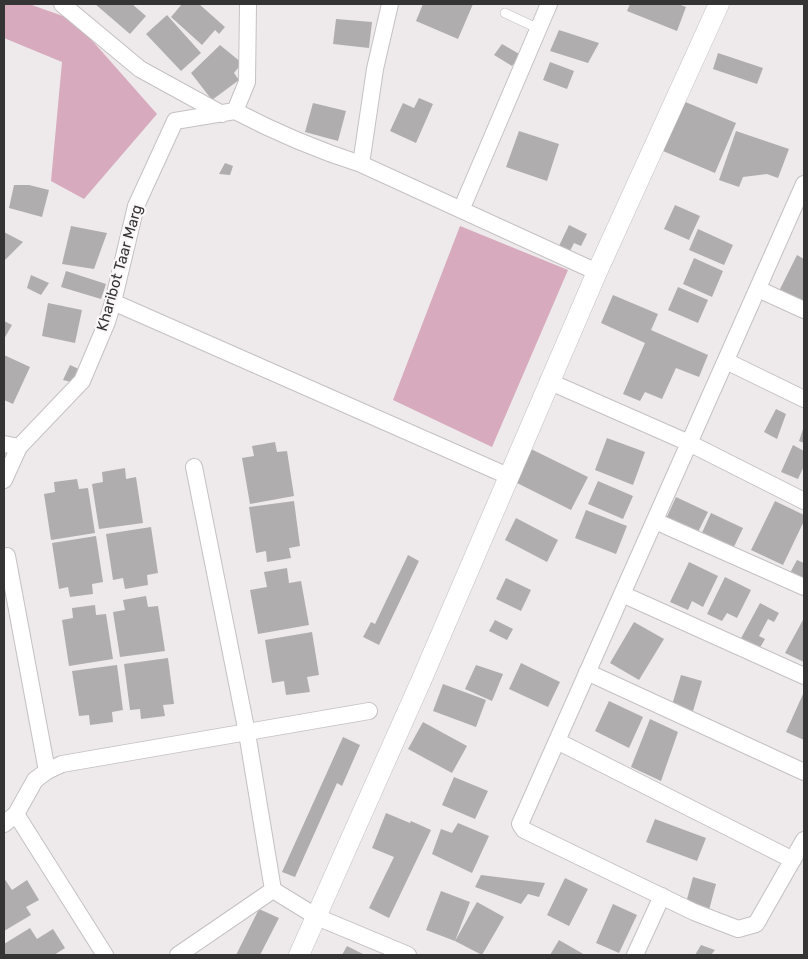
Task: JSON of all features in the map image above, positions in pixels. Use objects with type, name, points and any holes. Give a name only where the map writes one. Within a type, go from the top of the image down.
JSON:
[{"type":"street","points":[[62,4],[140,69],[273,131],[361,164],[596,272]]},
{"type":"street","points":[[229,112],[247,82],[248,4]]},
{"type":"street","points":[[361,164],[375,68],[390,4]]},
{"type":"street","points":[[461,210],[549,4]]},
{"type":"street","points":[[299,955],[421,682],[596,272],[719,4]]},
{"type":"street","name":"Kharibot Taar Marg","points":[[4,480],[11,446],[82,381],[107,322],[136,206],[175,121],[229,112]]},
{"type":"street","points":[[804,186],[520,824],[524,830],[694,912],[738,929],[756,924],[804,840]]},
{"type":"street","points":[[758,290],[804,310]]},
{"type":"street","points":[[113,302],[508,476]]},
{"type":"street","points":[[726,361],[804,399]]},
{"type":"street","points":[[548,381],[689,443],[804,501]]},
{"type":"street","points":[[194,466],[247,733],[273,890],[317,917],[408,955]]},
{"type":"street","points":[[655,521],[804,587]]},
{"type":"street","points":[[7,556],[46,771]]},
{"type":"street","points":[[622,594],[804,676]]},
{"type":"street","points":[[587,672],[804,772]]},
{"type":"street","points":[[105,955],[10,819],[35,780],[46,771],[62,764],[369,711]]},
{"type":"street","points":[[557,741],[793,860]]},
{"type":"street","points":[[178,955],[273,890]]},
{"type":"street","points":[[635,955],[662,896]]},
{"type":"lane","points":[[505,13],[538,29]]},
{"type":"shaded area","points":[[4,4],[29,4],[74,20],[157,114],[84,199],[51,181],[62,62],[4,38]]},
{"type":"shaded area","points":[[460,226],[568,270],[492,447],[393,400]]},
{"type":"building","points":[[95,4],[132,4],[146,16],[130,34]]},
{"type":"building","points":[[182,4],[199,4],[225,27],[219,34],[215,30],[202,45],[171,17]]},
{"type":"building","points":[[423,4],[473,4],[458,39],[416,21]]},
{"type":"building","points":[[630,4],[678,4],[686,7],[677,31],[627,11]]},
{"type":"building","points":[[167,15],[201,53],[181,71],[146,34]]},
{"type":"building","points":[[336,19],[372,22],[369,48],[333,44]]},
{"type":"building","points":[[559,30],[599,43],[588,63],[550,51]]},
{"type":"building","points":[[502,44],[521,55],[512,66],[494,55]]},
{"type":"building","points":[[220,45],[242,63],[234,73],[239,80],[212,100],[191,73]]},
{"type":"building","points":[[718,53],[763,68],[757,84],[713,69]]},
{"type":"building","points":[[550,62],[574,71],[567,89],[543,80]]},
{"type":"building","points":[[419,98],[433,104],[416,143],[390,131],[403,103],[414,108]]},
{"type":"building","points":[[683,101],[736,123],[715,173],[663,151]]},
{"type":"building","points":[[313,103],[346,111],[338,141],[305,132]]},
{"type":"building","points":[[519,131],[559,144],[547,181],[506,167]]},
{"type":"building","points":[[736,131],[789,149],[778,178],[767,174],[743,177],[739,187],[719,180]]},
{"type":"building","points":[[225,163],[233,166],[230,175],[219,174]]},
{"type":"building","points":[[14,185],[29,185],[49,190],[42,217],[9,208]]},
{"type":"building","points":[[675,205],[700,216],[689,240],[664,229]]},
{"type":"building","points":[[569,225],[587,234],[581,246],[574,243],[570,251],[559,246]]},
{"type":"building","points":[[71,226],[107,233],[94,269],[62,264]]},
{"type":"building","points":[[698,229],[733,245],[724,265],[689,250]]},
{"type":"building","points":[[4,232],[23,242],[4,261]]},
{"type":"building","points":[[797,255],[804,259],[804,304],[779,291]]},
{"type":"building","points":[[694,258],[723,271],[712,297],[683,284]]},
{"type":"building","points":[[66,271],[106,284],[101,299],[61,287]]},
{"type":"building","points":[[31,275],[49,283],[41,295],[27,288]]},
{"type":"building","points":[[678,287],[708,300],[698,323],[668,310]]},
{"type":"building","points":[[613,295],[658,314],[651,330],[708,355],[699,377],[676,368],[662,399],[645,392],[640,401],[623,394],[645,343],[601,323]]},
{"type":"building","points":[[48,303],[82,310],[75,343],[42,336]]},
{"type":"building","points":[[4,321],[12,325],[4,339]]},
{"type":"building","points":[[4,355],[30,367],[13,404],[4,400]]},
{"type":"building","points":[[70,365],[81,370],[75,383],[63,380]]},
{"type":"building","points":[[776,409],[786,414],[777,439],[764,432]]},
{"type":"building","points":[[804,426],[804,443],[799,441]]},
{"type":"building","points":[[607,438],[645,452],[633,485],[595,470]]},
{"type":"building","points":[[275,442],[277,452],[287,451],[294,496],[250,504],[242,458],[254,456],[252,446]]},
{"type":"building","points":[[793,445],[804,451],[804,466],[798,479],[781,472]]},
{"type":"building","points":[[529,448],[588,477],[571,510],[513,481]]},
{"type":"building","points":[[125,468],[126,479],[136,477],[143,523],[99,529],[92,484],[103,482],[102,472]]},
{"type":"building","points":[[77,479],[79,489],[88,488],[95,533],[51,540],[44,494],[55,492],[54,482]]},
{"type":"building","points":[[598,481],[633,496],[623,519],[588,504]]},
{"type":"building","points":[[676,497],[708,512],[696,536],[665,521]]},
{"type":"building","points":[[294,501],[300,546],[289,548],[291,558],[267,562],[266,551],[256,553],[249,507]]},
{"type":"building","points":[[775,501],[804,515],[804,521],[783,565],[751,550]]},
{"type":"building","points":[[586,510],[627,526],[616,554],[575,538]]},
{"type":"building","points":[[711,513],[743,528],[731,553],[700,537]]},
{"type":"building","points":[[516,518],[558,540],[547,562],[505,540]]},
{"type":"building","points":[[151,527],[158,573],[147,575],[148,585],[125,589],[123,578],[113,580],[106,534]]},
{"type":"building","points":[[96,536],[103,582],[92,584],[93,594],[70,597],[68,587],[59,589],[52,543]]},
{"type":"building","points":[[408,555],[419,561],[379,645],[363,637],[371,622],[375,624]]},
{"type":"building","points":[[797,560],[804,563],[804,579],[790,573]]},
{"type":"building","points":[[689,562],[718,576],[703,607],[692,601],[688,610],[670,602]]},
{"type":"building","points":[[287,568],[289,583],[301,581],[309,625],[258,634],[250,590],[267,587],[264,572]]},
{"type":"building","points":[[725,577],[751,590],[737,618],[727,613],[722,621],[707,614]]},
{"type":"building","points":[[506,578],[531,590],[521,611],[496,599]]},
{"type":"building","points":[[146,596],[148,607],[158,606],[165,651],[120,657],[113,612],[125,610],[123,600]]},
{"type":"building","points":[[760,603],[779,613],[774,622],[768,619],[759,636],[765,639],[758,651],[739,642]]},
{"type":"building","points":[[95,605],[96,615],[106,614],[113,659],[69,666],[62,620],[73,618],[72,608]]},
{"type":"building","points":[[804,618],[804,662],[785,653]]},
{"type":"building","points":[[495,620],[513,629],[507,640],[489,631]]},
{"type":"building","points":[[634,622],[664,639],[639,680],[610,663]]},
{"type":"building","points":[[312,632],[319,675],[307,677],[310,692],[286,695],[284,681],[272,683],[265,640]]},
{"type":"building","points":[[168,658],[174,704],[163,705],[165,716],[141,719],[140,709],[130,710],[124,664]]},
{"type":"building","points":[[521,663],[560,682],[548,707],[509,689]]},
{"type":"building","points":[[117,665],[123,710],[112,712],[113,722],[90,725],[89,715],[79,716],[72,671]]},
{"type":"building","points":[[476,665],[503,674],[492,701],[465,689]]},
{"type":"building","points":[[681,675],[702,681],[693,711],[672,705]]},
{"type":"building","points":[[443,684],[486,700],[476,727],[433,711]]},
{"type":"building","points":[[804,694],[804,740],[786,732]]},
{"type":"building","points":[[609,701],[643,717],[629,748],[595,731]]},
{"type":"building","points":[[650,719],[678,732],[661,781],[631,767]]},
{"type":"building","points":[[423,722],[467,746],[452,773],[408,749]]},
{"type":"building","points":[[343,737],[360,745],[342,786],[337,783],[295,877],[282,872]]},
{"type":"building","points":[[454,777],[488,791],[475,819],[442,805]]},
{"type":"building","points":[[386,813],[431,830],[389,918],[369,908],[394,857],[372,848]]},
{"type":"building","points":[[655,819],[706,838],[697,861],[646,842]]},
{"type":"building","points":[[458,823],[489,836],[472,873],[432,854],[441,829],[452,833]]},
{"type":"building","points":[[481,875],[545,883],[539,897],[528,894],[521,904],[475,887]]},
{"type":"building","points":[[693,877],[716,884],[709,910],[686,903]]},
{"type":"building","points":[[4,878],[12,890],[27,880],[39,900],[26,907],[31,915],[4,931]]},
{"type":"building","points":[[565,878],[588,889],[569,926],[547,915]]},
{"type":"building","points":[[441,891],[470,902],[455,941],[426,930]]},
{"type":"building","points":[[477,902],[504,917],[482,955],[455,941]]},
{"type":"building","points":[[613,904],[637,915],[619,953],[596,943]]},
{"type":"building","points":[[259,909],[279,918],[260,955],[236,955]]},
{"type":"building","points":[[30,928],[37,939],[53,929],[65,948],[54,955],[4,955],[4,944]]},
{"type":"building","points":[[559,940],[585,955],[550,955]]},
{"type":"building","points":[[701,945],[715,950],[711,955],[695,955]]},
{"type":"building","points":[[347,946],[365,955],[342,955]]}]
